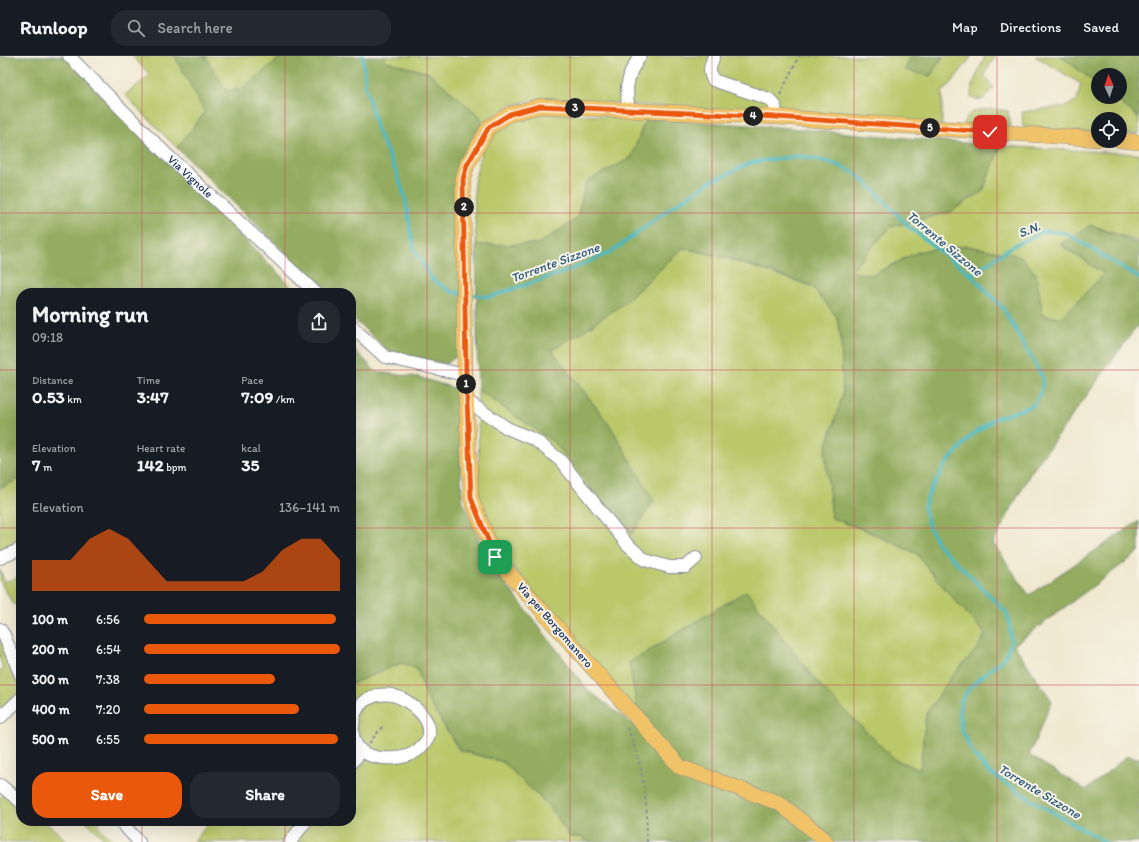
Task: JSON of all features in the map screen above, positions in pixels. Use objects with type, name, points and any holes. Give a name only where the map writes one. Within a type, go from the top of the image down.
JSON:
[{"type":"main road","name":"Via per Borgomanero","points":[[826,842],[779,803],[680,767],[495,557],[471,498],[464,280],[463,179],[467,165],[489,127],[510,114],[540,106],[628,111],[775,111],[1091,138]]},
{"type":"main road","points":[[1127,141],[1139,142]]},
{"type":"street","name":"Via Vignole","points":[[69,56],[167,155],[311,288]]},
{"type":"street","points":[[628,111],[628,87],[631,71],[640,56]]},
{"type":"street","points":[[714,56],[710,66],[710,74],[713,80],[769,99],[775,111]]},
{"type":"street","points":[[356,331],[385,357],[466,375]]},
{"type":"street","points":[[467,401],[507,428],[535,440],[560,460],[627,544],[645,560],[668,567],[686,567],[696,558]]},
{"type":"street","points":[[0,558],[16,551]]},
{"type":"street","points":[[0,630],[4,635],[16,664]]},
{"type":"street","points":[[356,711],[363,702],[377,695],[392,695],[407,702],[420,711],[428,726],[428,738],[419,749],[406,756],[390,758],[374,757],[361,751],[356,742]]},
{"type":"street","points":[[0,718],[16,703]]},
{"type":"street","points":[[356,758],[361,751]]},
{"type":"street","points":[[0,785],[16,798]]},
{"type":"street","points":[[125,826],[139,842]]},
{"type":"street","points":[[290,842],[302,826]]},
{"type":"path","points":[[775,111],[799,56]]},
{"type":"path","points":[[361,751],[384,725]]},
{"type":"path","points":[[626,726],[634,744],[642,777],[647,817],[647,842]]},
{"type":"green space","points":[[0,56],[67,56],[167,161],[293,288],[16,288],[16,480],[0,488]]},
{"type":"green space","points":[[132,56],[175,56],[205,112],[177,148],[125,95],[150,75]]},
{"type":"green space","points":[[175,56],[205,56],[227,91],[243,88],[282,56],[384,56],[386,61],[429,73],[480,116],[483,125],[462,163],[465,350],[446,364],[388,351],[356,321],[356,288],[322,288],[177,148],[205,112]]},
{"type":"green space","points":[[205,56],[282,56],[243,88],[226,91]]},
{"type":"green space","points":[[384,56],[911,56],[905,70],[930,76],[943,56],[972,56],[949,86],[942,92],[942,125],[566,100],[532,100],[508,106],[483,125],[429,73],[386,61]]},
{"type":"green space","points":[[911,56],[943,56],[930,76],[905,70]]},
{"type":"green space","points":[[985,56],[995,56],[984,75],[994,88],[982,100],[971,98],[972,86]]},
{"type":"green space","points":[[1035,56],[1061,56],[1091,80],[1091,104],[1122,104],[1139,118],[1139,134],[1127,134],[1127,112],[1091,112],[1091,132],[1023,127],[1022,112],[1067,106],[1077,100],[1081,84]]},
{"type":"green space","points":[[1061,56],[1139,56],[1139,118],[1122,104],[1127,104],[1127,68],[1091,68],[1091,80]]},
{"type":"green space","points":[[991,109],[1008,111],[1011,127],[963,124],[965,119],[971,113]]},
{"type":"green space","points":[[543,113],[646,118],[631,158],[586,182],[577,219],[538,244],[476,245],[474,183],[483,145],[492,135],[521,115]]},
{"type":"green space","points":[[646,118],[777,127],[1000,146],[983,191],[950,212],[890,227],[850,272],[872,275],[918,252],[967,246],[1021,256],[1036,274],[1043,316],[1062,317],[1104,274],[1060,244],[1091,225],[1139,244],[1139,327],[1137,326],[1030,474],[993,543],[1029,595],[1139,521],[1139,552],[1014,645],[1052,701],[1029,755],[1086,790],[1127,756],[1139,758],[1139,842],[585,842],[583,837],[570,837],[550,807],[503,762],[460,750],[426,697],[417,668],[401,663],[356,682],[356,351],[376,372],[418,377],[457,389],[462,498],[488,561],[588,690],[641,731],[629,663],[746,591],[823,689],[895,760],[920,769],[926,714],[951,677],[977,649],[985,634],[917,554],[865,530],[832,518],[825,452],[843,394],[841,340],[837,317],[812,286],[723,257],[683,248],[624,303],[582,332],[552,350],[611,427],[654,501],[632,534],[592,489],[555,443],[478,390],[476,245],[538,244],[577,219],[586,182],[631,158]]},
{"type":"green space","points":[[1000,146],[1139,154],[1139,242],[1091,225],[1061,245],[1104,274],[1062,317],[1043,316],[1036,274],[1020,256],[967,246],[918,252],[872,275],[849,272],[890,227],[950,212],[983,191]]},
{"type":"green space","points":[[683,248],[723,257],[812,286],[837,317],[841,340],[843,394],[825,452],[832,518],[865,530],[917,554],[985,634],[980,647],[926,714],[920,770],[895,760],[826,693],[746,591],[637,709],[556,620],[494,544],[479,497],[478,390],[555,443],[592,489],[632,533],[611,427],[552,350],[624,303]]},
{"type":"green space","points":[[16,480],[16,546],[0,554],[0,488]]},
{"type":"green space","points":[[0,570],[5,582],[16,578],[16,604],[14,605],[0,581]]},
{"type":"green space","points":[[0,634],[16,670],[16,700],[0,716],[0,670],[3,669],[0,659]]},
{"type":"green space","points":[[401,663],[417,668],[426,697],[459,750],[503,762],[550,807],[570,837],[583,837],[585,842],[194,842],[206,826],[356,826],[356,682]]},
{"type":"green space","points":[[12,784],[16,787],[16,826],[50,826],[68,842],[0,842],[0,798]]},
{"type":"green space","points":[[91,826],[98,826],[114,842],[102,842],[103,838]]},
{"type":"waterway","name":"Torrente Sizzone","points":[[363,56],[365,84],[377,130],[396,171],[405,197],[414,250],[433,280],[452,292],[461,293]]},
{"type":"waterway","name":"Torrente Sizzone","points":[[467,294],[489,297],[570,270],[613,251],[672,207],[713,180],[750,163],[799,156],[836,164],[855,173],[875,191],[908,226],[970,274],[1003,308],[1043,378],[1041,393],[1034,405],[994,419],[971,436],[946,464],[931,489],[924,507],[929,527],[938,544],[1007,613],[1010,627],[1011,642],[1005,657],[971,686],[961,701],[959,713],[961,729],[974,755],[989,772],[1030,799],[1105,842]]},
{"type":"waterway","name":"S.N.","points":[[970,274],[974,273],[1011,247],[1044,231],[1066,233],[1139,278]]},
{"type":"route","points":[[495,557],[471,498],[466,375],[463,179],[467,165],[489,127],[510,114],[540,106],[776,117],[990,132]]}]
